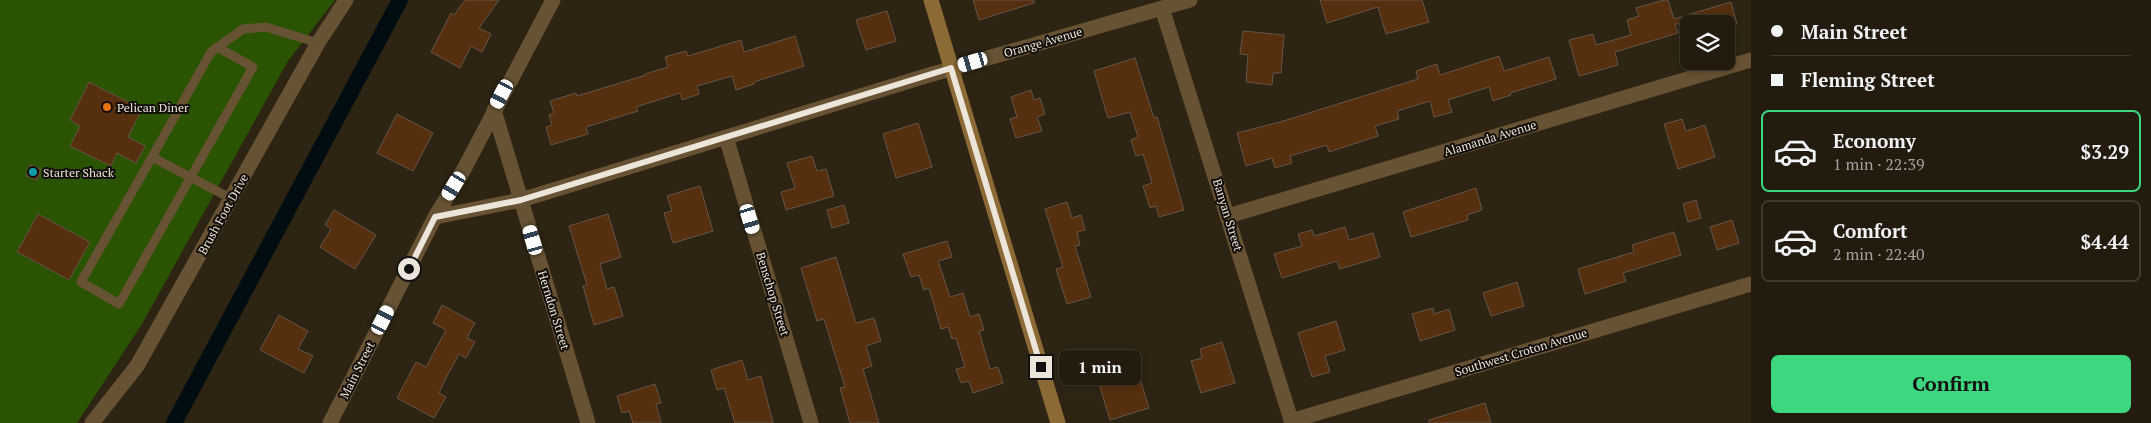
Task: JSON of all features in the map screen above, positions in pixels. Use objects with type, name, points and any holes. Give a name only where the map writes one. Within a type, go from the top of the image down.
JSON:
[{"type":"street","name":"Brush Foot Drive","points":[[92,423],[137,366],[318,42],[346,0]]},
{"type":"street","name":"Main Street","points":[[330,423],[435,217],[463,171],[553,0]]},
{"type":"street","points":[[931,0],[1058,423]]},
{"type":"street","name":"Orange Avenue","points":[[435,217],[521,200],[951,68],[1190,0]]},
{"type":"street","name":"Banyan Street","points":[[1162,8],[1292,422]]},
{"type":"street","name":"Alamanda Avenue","points":[[1228,216],[1751,60]]},
{"type":"street","name":"Herndon Street","points":[[494,110],[588,423]]},
{"type":"street","name":"Benschop Street","points":[[726,137],[811,423]]},
{"type":"street","name":"Southwest Croton Avenue","points":[[1292,422],[1751,284]]},
{"type":"lane","points":[[217,47],[253,67],[119,304],[81,282],[211,52],[217,47],[243,29],[266,27],[318,42]]},
{"type":"lane","points":[[152,157],[232,198]]},
{"type":"green space","points":[[0,0],[335,0],[288,61],[142,324],[77,423],[0,423]]},
{"type":"building","points":[[465,0],[499,0],[479,28],[491,34],[482,52],[471,46],[460,68],[431,52],[451,13],[454,15]]},
{"type":"building","points":[[973,0],[1034,0],[1034,3],[979,20]]},
{"type":"building","points":[[1320,0],[1422,0],[1429,22],[1386,34],[1378,7],[1327,23]]},
{"type":"building","points":[[1668,0],[1674,19],[1680,17],[1680,24],[1675,24],[1678,33],[1615,52],[1618,65],[1579,76],[1569,40],[1593,34],[1596,45],[1631,35],[1627,20],[1639,16],[1636,8]]},
{"type":"building","points":[[1731,2],[1735,15],[1687,15]]},
{"type":"building","points":[[887,11],[896,41],[866,50],[856,20]]},
{"type":"building","points":[[1243,31],[1284,35],[1281,73],[1273,73],[1272,85],[1246,82],[1248,55],[1240,54]]},
{"type":"building","points":[[795,36],[804,66],[754,82],[754,84],[736,90],[732,76],[697,86],[699,94],[682,100],[680,93],[636,107],[638,111],[586,127],[588,134],[551,145],[546,127],[552,125],[549,115],[554,113],[550,101],[576,93],[577,96],[668,67],[665,57],[686,51],[688,56],[741,40],[744,52]]},
{"type":"building","points":[[1499,56],[1504,71],[1549,57],[1556,79],[1510,93],[1511,95],[1493,101],[1489,87],[1448,100],[1452,112],[1434,117],[1430,101],[1397,111],[1399,119],[1375,126],[1378,136],[1329,152],[1327,145],[1290,156],[1292,163],[1275,168],[1272,158],[1246,166],[1237,133],[1280,122],[1418,79],[1416,71],[1437,64],[1440,75]]},
{"type":"building","points":[[1135,58],[1154,118],[1157,117],[1184,210],[1159,217],[1156,206],[1150,208],[1143,186],[1152,183],[1143,154],[1136,156],[1131,140],[1138,137],[1130,112],[1108,118],[1094,71]]},
{"type":"building","points":[[89,82],[142,109],[128,137],[145,146],[136,163],[117,153],[111,166],[70,146],[80,126],[70,120]]},
{"type":"building","points":[[1031,90],[1034,100],[1040,98],[1045,114],[1037,117],[1042,131],[1016,138],[1010,119],[1017,117],[1011,97]]},
{"type":"building","points":[[397,114],[433,133],[413,171],[377,153]]},
{"type":"building","points":[[1682,119],[1686,131],[1705,125],[1715,157],[1678,169],[1664,124]]},
{"type":"building","points":[[918,123],[932,167],[896,178],[883,134]]},
{"type":"building","points":[[812,156],[817,171],[826,169],[834,196],[786,210],[781,192],[795,188],[787,163]]},
{"type":"building","name":"Starter Shack","points":[[30,165],[41,169],[37,180],[26,176]]},
{"type":"building","points":[[700,186],[713,231],[673,243],[664,213],[672,211],[667,196]]},
{"type":"building","points":[[1476,188],[1482,210],[1467,215],[1468,220],[1411,237],[1403,212]]},
{"type":"building","points":[[1696,200],[1701,218],[1688,222],[1683,204]]},
{"type":"building","points":[[1067,202],[1072,218],[1081,215],[1085,230],[1077,232],[1080,245],[1075,246],[1091,297],[1067,304],[1056,269],[1063,267],[1045,209]]},
{"type":"building","points":[[844,205],[849,223],[832,228],[827,210]]},
{"type":"building","points":[[334,210],[376,235],[355,269],[320,247],[331,229],[325,225]]},
{"type":"building","points":[[38,214],[90,242],[69,280],[17,252]]},
{"type":"building","points":[[608,214],[621,257],[600,264],[607,289],[614,287],[623,316],[594,325],[583,286],[587,285],[569,226]]},
{"type":"building","points":[[1732,220],[1739,243],[1717,250],[1710,227]]},
{"type":"building","points":[[1345,227],[1349,240],[1373,233],[1380,257],[1340,269],[1337,261],[1282,278],[1274,254],[1302,246],[1298,234],[1312,230],[1314,236]]},
{"type":"building","points":[[1674,232],[1681,255],[1623,273],[1626,281],[1585,294],[1578,269],[1634,252],[1632,245]]},
{"type":"building","points":[[947,241],[952,257],[938,261],[950,297],[963,293],[970,317],[979,314],[984,330],[979,331],[990,369],[998,367],[1003,383],[973,393],[969,381],[961,383],[956,369],[965,367],[956,338],[952,339],[948,327],[941,329],[929,288],[924,290],[919,275],[911,277],[903,254]]},
{"type":"building","points":[[836,257],[856,323],[874,318],[881,341],[866,346],[872,366],[863,369],[879,423],[850,423],[840,388],[845,387],[824,319],[817,321],[801,268]]},
{"type":"building","points":[[1517,282],[1524,306],[1491,316],[1483,293]]},
{"type":"building","points":[[442,305],[475,323],[467,338],[475,342],[466,358],[459,354],[446,378],[439,393],[446,397],[434,418],[397,398],[416,362],[426,367],[446,330],[433,323]]},
{"type":"building","points":[[1433,308],[1434,314],[1449,309],[1455,330],[1420,341],[1412,314]]},
{"type":"building","points":[[279,315],[308,331],[298,349],[313,356],[304,373],[260,350]]},
{"type":"building","points":[[1336,321],[1345,350],[1325,356],[1330,372],[1312,377],[1298,333]]},
{"type":"building","points":[[1222,342],[1235,383],[1201,393],[1191,361],[1202,358],[1200,349]]},
{"type":"building","points":[[742,360],[748,380],[761,376],[773,423],[735,423],[724,388],[717,390],[711,370]]},
{"type":"building","points":[[1138,372],[1149,408],[1110,420],[1099,384]]},
{"type":"building","points":[[655,384],[661,403],[656,404],[661,423],[633,423],[629,411],[622,413],[617,396]]},
{"type":"building","points":[[1485,403],[1491,423],[1429,423],[1429,420]]},
{"type":"waterway","points":[[174,423],[400,0]]},
{"type":"place","name":"Pelican Diner","points":[[107,107]]},
{"type":"place","name":"Starter Shack","points":[[33,172]]},
{"type":"route","points":[[409,269],[435,217],[521,200],[951,68],[1041,367]]}]
